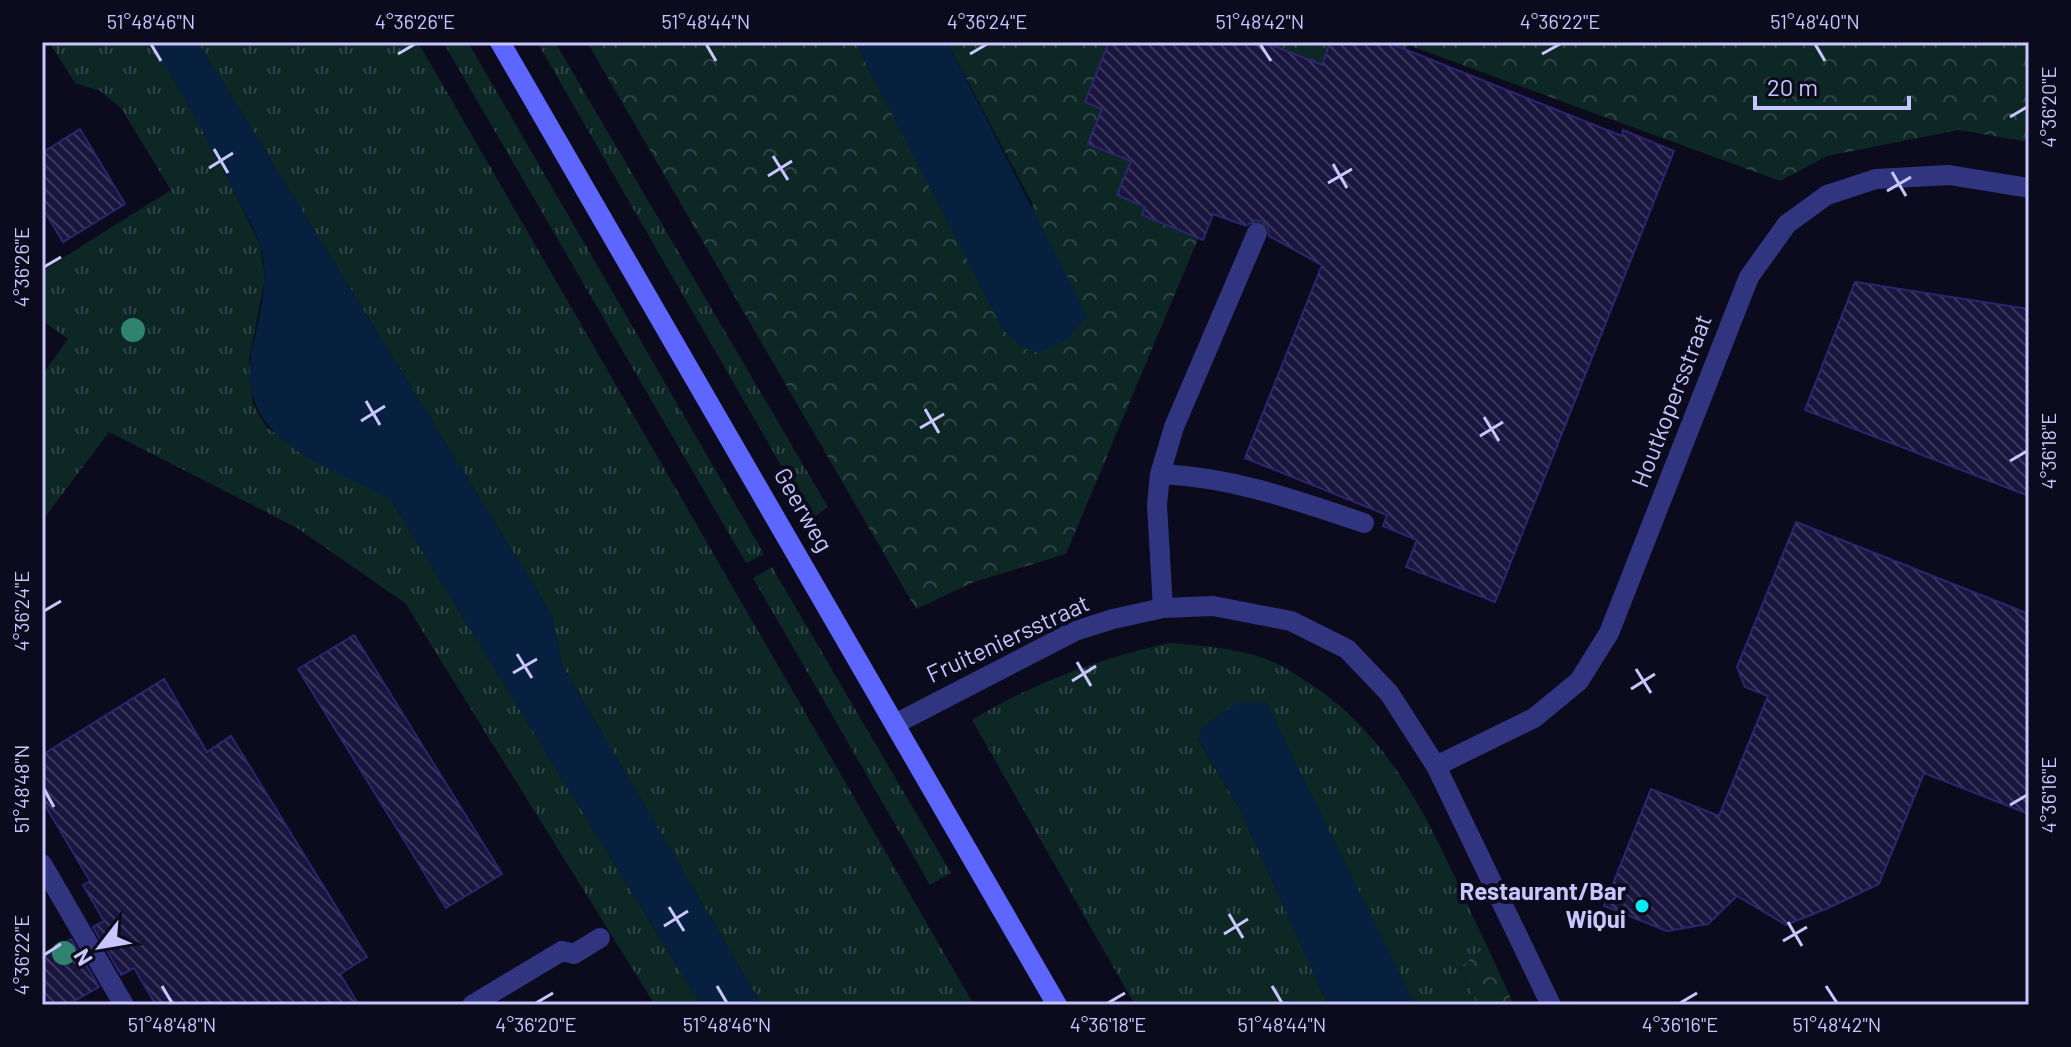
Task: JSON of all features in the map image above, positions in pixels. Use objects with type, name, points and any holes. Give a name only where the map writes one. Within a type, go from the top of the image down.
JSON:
[{"type":"main road","name":"Geerweg","points":[[500,42],[897,723],[1057,1005]]},
{"type":"street","name":"Houtkopersstraat","points":[[1436,766],[1534,718],[1579,681],[1609,633],[1749,277],[1787,224],[1827,195],[1876,179],[1949,175],[2029,188]]},
{"type":"street","points":[[1163,608],[1157,505],[1160,474],[1174,427],[1257,233]]},
{"type":"street","points":[[1160,474],[1252,485],[1364,523]]},
{"type":"street","name":"Fruiteniersstraat","points":[[897,723],[1075,631],[1163,608],[1213,606],[1291,621],[1347,649],[1389,693],[1436,766],[1551,1005]]},
{"type":"street","points":[[42,864],[124,1005]]},
{"type":"street","points":[[472,1005],[562,951],[574,954],[600,938]]},
{"type":"green space","points":[[49,42],[173,42],[187,98],[260,244],[265,278],[249,360],[253,404],[267,428],[391,500],[701,1005],[655,1005],[405,603],[297,528],[109,432],[42,521],[42,375],[68,339],[42,320],[42,271],[171,190],[121,108],[100,91],[75,83]]},
{"type":"green space","points":[[198,42],[418,42],[974,1005],[762,1005],[562,665],[552,615]]},
{"type":"green space","points":[[443,42],[468,42],[764,554],[746,563]]},
{"type":"green space","points":[[537,42],[555,42],[828,507],[812,519]]},
{"type":"green space","points":[[587,42],[855,42],[1003,329],[1033,205],[947,42],[2011,42],[2029,45],[2029,142],[1958,130],[1827,156],[1780,181],[1408,45],[1389,92],[1270,232],[1211,208],[1066,554],[974,582],[916,609]]},
{"type":"green space","points":[[772,567],[951,873],[930,885],[753,578]]},
{"type":"green space","points":[[1169,643],[1234,650],[1275,663],[1337,704],[1367,732],[1414,798],[1487,946],[1459,968],[1478,1005],[1415,1005],[1265,702],[1239,702],[1198,740],[1241,811],[1328,1005],[1135,1005],[972,720],[1019,694],[1068,673]]},
{"type":"green space","points":[[1487,946],[1514,1005],[1478,1005],[1459,968]]},
{"type":"water","points":[[150,42],[198,42],[552,615],[562,665],[762,1005],[701,1005],[391,500],[310,459],[286,443],[268,425],[255,402],[250,374],[264,280],[260,244],[203,133]]},
{"type":"water","points":[[855,42],[947,42],[1087,315],[1068,339],[1039,353],[1023,348],[1003,330]]},
{"type":"water","points":[[1239,702],[1266,702],[1415,1005],[1328,1005],[1241,811],[1198,739],[1202,727]]},
{"type":"building","points":[[1109,42],[1264,42],[1322,65],[1330,42],[1387,42],[1622,136],[1623,130],[1674,151],[1495,602],[1406,567],[1417,540],[1383,526],[1387,515],[1245,458],[1322,265],[1269,236],[1268,226],[1261,221],[1255,220],[1246,226],[1213,214],[1203,240],[1142,215],[1145,207],[1117,195],[1131,161],[1088,144],[1102,109],[1085,102]]},
{"type":"building","points":[[80,129],[125,204],[63,242],[42,207],[42,153]]},
{"type":"building","points":[[1855,282],[2029,309],[2029,496],[1805,410]]},
{"type":"building","points":[[1796,522],[2029,614],[2029,814],[1924,773],[1879,884],[1828,908],[1786,925],[1737,896],[1708,924],[1667,931],[1604,906],[1651,789],[1719,816],[1768,696],[1745,687],[1737,667]]},
{"type":"building","points":[[354,635],[502,874],[446,908],[298,669]]},
{"type":"building","points":[[164,679],[207,752],[231,736],[367,957],[340,974],[359,1005],[156,1005],[134,968],[121,975],[93,927],[104,921],[83,885],[90,881],[42,800],[42,755]]},
{"type":"building","points":[[71,939],[99,987],[67,1005],[42,1005],[42,955]]},
{"type":"place","name":"Restaurant/Bar WiQui","points":[[1642,906]]}]
